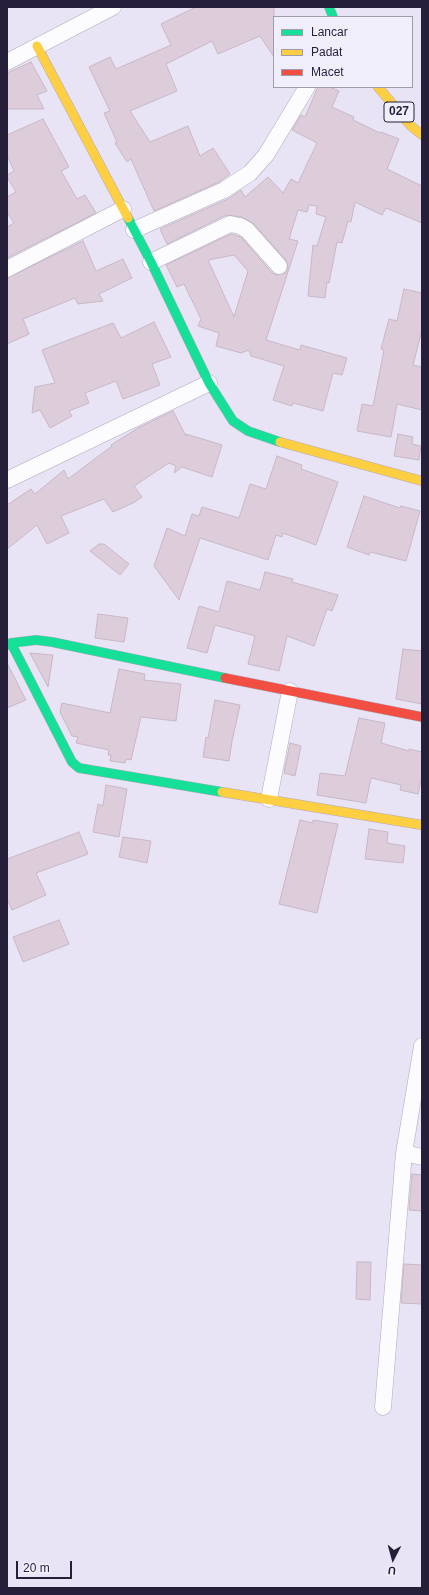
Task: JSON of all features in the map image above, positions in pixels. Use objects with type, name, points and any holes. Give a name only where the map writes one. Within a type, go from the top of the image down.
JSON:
[{"type":"street","points":[[7,62],[113,7]]},
{"type":"street","points":[[37,46],[151,262],[209,383],[233,421],[248,431],[263,437],[422,481]]},
{"type":"street","points":[[134,230],[224,190],[250,173],[266,156],[306,88]]},
{"type":"street","name":"027","points":[[379,88],[411,126],[422,135]]},
{"type":"street","points":[[7,269],[123,209]]},
{"type":"street","points":[[151,262],[230,224],[240,226],[247,230],[279,266]]},
{"type":"street","points":[[7,480],[209,383]]},
{"type":"street","points":[[422,717],[52,642],[36,640],[9,644],[72,762],[79,768],[422,825]]},
{"type":"street","points":[[269,799],[290,691]]},
{"type":"street","points":[[383,1407],[404,1154],[422,1046]]},
{"type":"street","points":[[404,1154],[422,1157]]},
{"type":"building","points":[[196,7],[274,7],[273,56],[260,36],[218,54],[212,41],[166,64],[177,91],[130,111],[150,142],[188,126],[200,156],[213,148],[230,174],[219,182],[154,211],[131,159],[127,162],[115,143],[117,142],[104,113],[110,111],[89,67],[110,57],[116,69],[171,45],[161,24]]},
{"type":"building","points":[[31,62],[47,91],[37,95],[44,109],[7,109],[7,73]]},
{"type":"building","points":[[318,88],[332,88],[339,91],[332,107],[354,117],[353,120],[380,133],[381,132],[399,139],[387,169],[422,186],[422,223],[386,208],[382,215],[355,202],[351,222],[348,221],[342,243],[337,242],[329,283],[327,282],[325,298],[308,296],[313,245],[317,246],[326,217],[316,214],[317,206],[309,205],[307,212],[298,210],[289,239],[298,241],[266,340],[300,350],[301,345],[347,358],[342,375],[333,373],[323,411],[293,403],[292,406],[273,400],[284,366],[251,356],[249,350],[241,353],[216,346],[219,333],[198,326],[201,319],[184,284],[177,287],[166,265],[231,234],[241,237],[272,273],[276,275],[285,273],[288,269],[286,260],[254,224],[242,217],[226,215],[167,244],[160,229],[228,199],[241,190],[245,197],[268,177],[283,193],[291,179],[298,183],[317,143],[292,130],[301,115],[305,117]],"holes":[[[234,255],[248,271],[234,317],[208,260]]]},
{"type":"building","points":[[43,119],[69,167],[61,171],[77,199],[85,195],[96,213],[7,258],[7,227],[14,223],[7,212],[7,197],[16,192],[7,177],[7,175],[14,171],[7,155],[7,135]]},
{"type":"building","points":[[83,241],[96,271],[123,259],[132,278],[99,294],[103,301],[78,304],[75,298],[23,319],[29,334],[7,344],[7,278]]},
{"type":"building","points":[[404,289],[422,293],[422,330],[413,365],[422,367],[422,410],[397,404],[391,437],[357,431],[362,404],[373,406],[384,350],[381,349],[389,319],[397,321]]},
{"type":"building","points":[[154,322],[171,357],[152,364],[160,385],[123,399],[116,381],[85,393],[89,403],[69,411],[72,416],[50,428],[40,410],[32,413],[35,387],[55,383],[42,350],[113,323],[121,338]]},
{"type":"building","points":[[173,411],[186,436],[186,434],[222,445],[212,477],[182,467],[174,473],[176,466],[169,463],[134,486],[142,497],[135,502],[113,512],[104,499],[61,516],[69,533],[47,544],[37,525],[7,549],[7,505],[31,489],[35,494],[64,470],[68,479],[112,446],[111,445],[138,428]]},
{"type":"building","points":[[398,434],[413,437],[412,444],[421,446],[419,460],[394,456]]},
{"type":"building","points":[[277,456],[302,465],[301,469],[338,482],[316,545],[283,533],[282,537],[276,535],[268,560],[200,538],[179,600],[154,566],[167,528],[185,536],[192,514],[199,516],[202,507],[239,518],[250,484],[266,489]]},
{"type":"building","points":[[364,496],[400,508],[401,506],[420,511],[406,561],[370,552],[369,555],[347,547]]},
{"type":"building","points":[[99,544],[104,544],[129,564],[120,575],[90,551]]},
{"type":"building","points":[[265,572],[293,579],[292,582],[338,595],[332,611],[327,609],[314,646],[287,636],[279,671],[248,664],[255,636],[215,625],[207,653],[187,648],[199,606],[219,612],[227,581],[260,590]]},
{"type":"building","points":[[98,614],[128,618],[124,642],[95,638]]},
{"type":"building","points":[[403,649],[422,651],[422,704],[396,699]]},
{"type":"building","points":[[30,653],[53,655],[48,687]]},
{"type":"building","points":[[7,663],[26,700],[7,708]]},
{"type":"building","points":[[119,669],[145,674],[144,680],[181,684],[176,721],[141,717],[131,760],[126,759],[125,763],[110,761],[111,755],[108,755],[109,750],[76,743],[78,737],[72,736],[60,712],[62,703],[110,713]]},
{"type":"building","points":[[215,700],[240,705],[229,761],[203,757]]},
{"type":"building","points":[[359,718],[385,723],[381,743],[409,751],[409,749],[422,752],[422,776],[418,794],[400,790],[401,785],[371,778],[366,803],[317,795],[320,773],[345,776]]},
{"type":"building","points":[[290,743],[301,746],[295,776],[284,773]]},
{"type":"building","points":[[106,785],[127,789],[119,837],[93,832],[98,804],[103,806]]},
{"type":"building","points":[[300,820],[313,823],[313,820],[338,824],[317,913],[279,904]]},
{"type":"building","points":[[369,829],[388,832],[387,843],[405,846],[403,863],[365,859]]},
{"type":"building","points":[[79,832],[88,854],[36,873],[46,895],[12,910],[7,899],[7,859]]},
{"type":"building","points":[[123,837],[151,841],[147,863],[119,857]]},
{"type":"building","points":[[59,920],[69,944],[23,962],[13,937]]},
{"type":"building","points":[[412,1174],[422,1175],[422,1211],[409,1210]]},
{"type":"building","points":[[357,1262],[371,1262],[370,1300],[356,1299]]},
{"type":"building","points":[[404,1264],[422,1265],[422,1304],[401,1303]]},
{"type":"traffic: fast","points":[[329,7],[333,16]]},
{"type":"traffic: fast","points":[[128,218],[151,262],[209,383],[233,421],[248,431],[280,442]]},
{"type":"traffic: fast","points":[[7,645],[11,643],[36,640],[52,642],[225,678]]},
{"type":"traffic: fast","points":[[11,643],[72,762],[79,768],[222,792]]},
{"type":"traffic: slow","points":[[37,46],[128,218]]},
{"type":"traffic: slow","points":[[379,88],[411,126],[422,135]]},
{"type":"traffic: slow","points":[[280,442],[422,481]]},
{"type":"traffic: slow","points":[[222,792],[422,825]]},
{"type":"traffic: jam","points":[[225,678],[422,717]]}]
